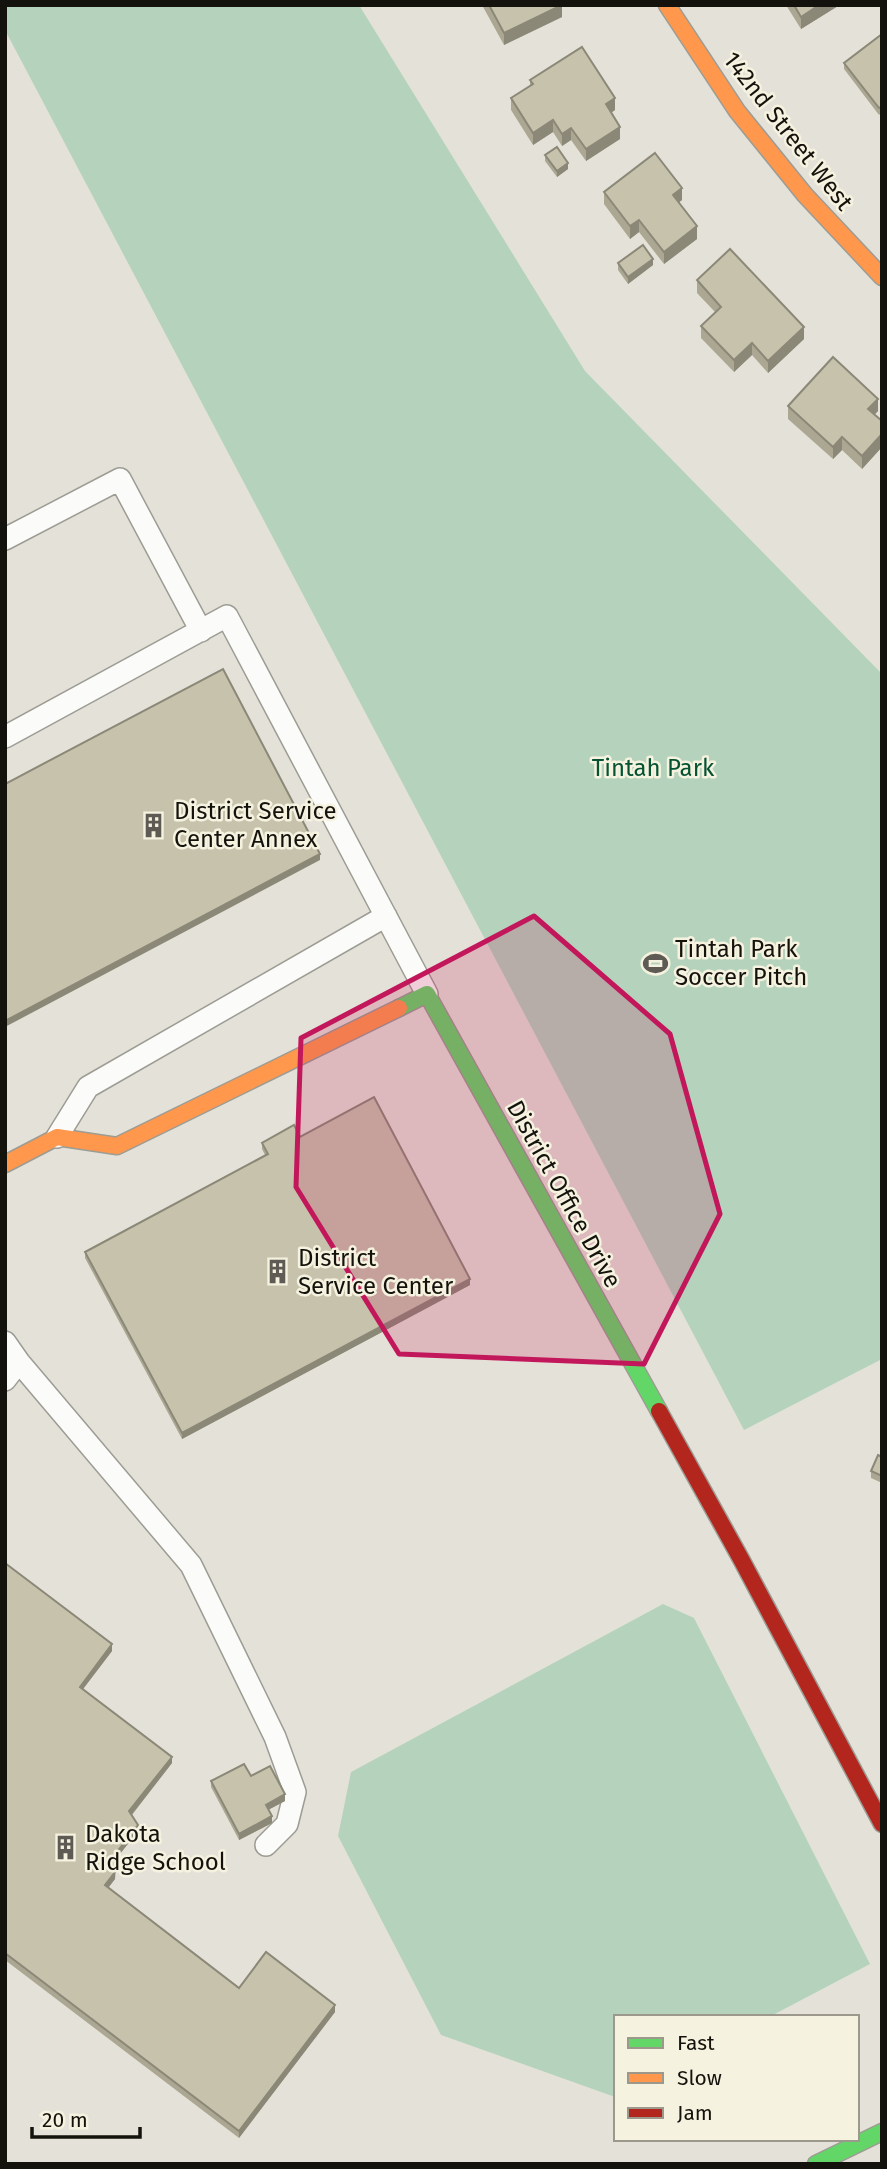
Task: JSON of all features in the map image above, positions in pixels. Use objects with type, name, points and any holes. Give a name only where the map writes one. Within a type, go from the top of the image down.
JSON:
[{"type":"street","name":"142nd Street West","points":[[667,5],[737,111],[805,195],[882,277]]},
{"type":"street","points":[[5,1164],[57,1137],[117,1146],[427,994]]},
{"type":"street","name":"District Office Drive","points":[[427,994],[741,1559],[882,1824]]},
{"type":"street","points":[[816,2164],[882,2132]]},
{"type":"lane","points":[[5,539],[120,479],[201,631]]},
{"type":"lane","points":[[5,737],[228,616],[427,994]]},
{"type":"lane","points":[[57,1137],[88,1087],[386,916]]},
{"type":"lane","points":[[5,1342],[191,1565],[275,1737],[295,1792],[287,1824],[266,1845]]},
{"type":"lane","points":[[5,1380],[19,1362]]},
{"type":"highlighted area","points":[[534,916],[670,1034],[720,1214],[644,1364],[399,1354],[296,1187],[301,1038]]},
{"type":"green space","name":"Tintah Park","points":[[5,5],[359,5],[585,371],[882,674],[882,1359],[744,1430],[5,30]]},
{"type":"green space","points":[[663,1604],[694,1618],[870,1964],[773,2015],[614,2015],[614,2097],[441,2035],[338,1836],[351,1772]]},
{"type":"building","points":[[489,5],[562,5],[504,33]]},
{"type":"building","points":[[794,5],[819,5],[801,17]]},
{"type":"building","points":[[882,34],[882,106],[879,108],[844,63]]},
{"type":"building","points":[[582,47],[615,98],[606,104],[620,127],[586,149],[571,128],[562,134],[553,120],[533,133],[511,98],[533,84],[530,80]]},
{"type":"building","points":[[557,147],[568,163],[557,171],[545,155]]},
{"type":"building","points":[[655,153],[682,188],[673,195],[697,226],[664,252],[639,220],[630,226],[604,192]]},
{"type":"building","points":[[643,245],[653,259],[628,277],[618,263]]},
{"type":"building","points":[[730,249],[804,327],[768,361],[752,343],[734,360],[701,326],[721,307],[697,280]]},
{"type":"building","points":[[833,357],[878,399],[868,409],[882,421],[882,434],[862,456],[842,437],[833,447],[788,406]]},
{"type":"building","name":"District Service Center Annex","points":[[223,669],[320,854],[5,1021],[5,784]]},
{"type":"building","name":"District Service Center","points":[[374,1097],[470,1279],[182,1433],[85,1252],[268,1154],[262,1143],[294,1125],[300,1137]]},
{"type":"building","points":[[878,1455],[882,1457],[882,1476],[871,1471]]},
{"type":"building","name":"Dakota Ridge School","points":[[5,1563],[112,1644],[80,1687],[172,1757],[129,1811],[138,1825],[116,1853],[115,1872],[105,1885],[239,1988],[266,1952],[335,2005],[239,2131],[5,1953]]},
{"type":"building","points":[[244,1764],[251,1776],[270,1766],[285,1794],[266,1805],[272,1816],[239,1834],[211,1781]]},
{"type":"traffic: fast","points":[[399,1008],[427,994],[659,1411]]},
{"type":"traffic: fast","points":[[816,2164],[882,2132]]},
{"type":"traffic: slow","points":[[667,5],[737,111],[805,195],[882,277]]},
{"type":"traffic: slow","points":[[5,1164],[57,1137],[117,1146],[399,1008]]},
{"type":"traffic: jam","points":[[659,1411],[882,1824]]},
{"type":"place","name":"District Service Center Annex","points":[[154,825]]},
{"type":"place","name":"Tintah Park Soccer Pitch","points":[[655,963]]},
{"type":"place","name":"District Service Center","points":[[278,1272]]},
{"type":"place","name":"Dakota Ridge School","points":[[65,1848]]}]
